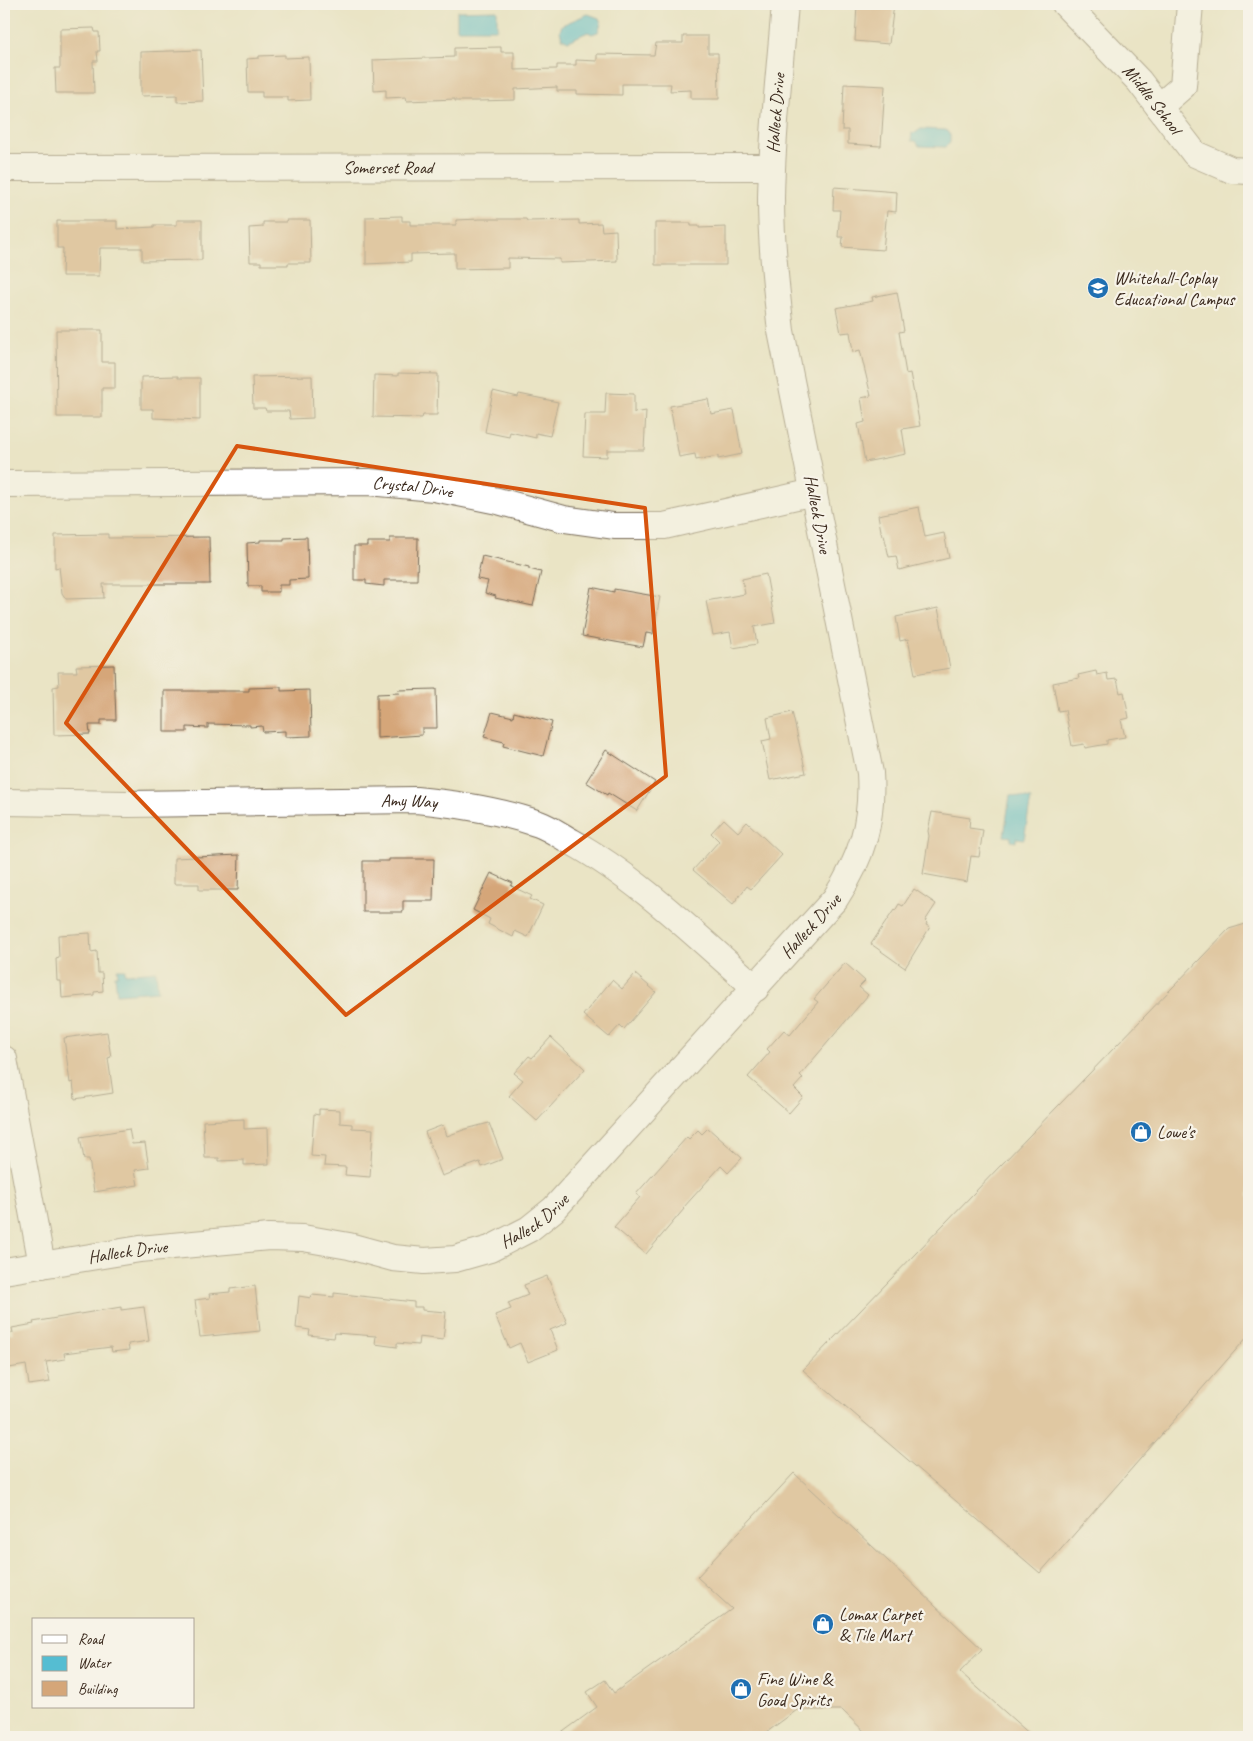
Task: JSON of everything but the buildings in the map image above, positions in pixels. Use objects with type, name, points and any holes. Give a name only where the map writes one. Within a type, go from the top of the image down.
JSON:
[{"type":"street","name":"Halleck Drive","points":[[4,1271],[140,1249],[269,1236],[304,1238],[349,1246],[393,1258],[424,1261],[455,1259],[490,1249],[530,1229],[554,1209],[756,988],[835,899],[849,879],[861,851],[869,821],[870,773],[781,331],[774,266],[771,200],[772,167],[785,4]]},
{"type":"street","name":"Middle School","points":[[1065,4],[1139,81],[1194,154],[1232,170],[1249,171]]},
{"type":"street","points":[[1159,107],[1183,86],[1190,4]]},
{"type":"street","name":"Somerset Road","points":[[4,168],[772,167]]},
{"type":"street","name":"Crystal Drive","points":[[4,484],[369,482],[434,488],[498,501],[564,519],[614,526],[664,526],[814,492]]},
{"type":"street","name":"Amy Way","points":[[4,802],[128,804],[416,800],[458,804],[514,816],[541,825],[587,850],[632,880],[756,988]]},
{"type":"street","points":[[4,1059],[42,1265]]},
{"type":"highlighted area","points":[[237,446],[645,508],[666,776],[346,1015],[66,723]]},
{"type":"water","points":[[497,10],[497,29],[457,29],[457,11]]},
{"type":"water","points":[[588,14],[599,18],[601,23],[598,32],[592,34],[588,32],[568,41],[562,38],[560,31],[562,25]]},
{"type":"water","points":[[921,129],[946,130],[950,135],[950,143],[945,147],[919,146],[916,141],[911,141],[912,132],[915,133]]},
{"type":"water","points":[[1010,795],[1031,799],[1024,839],[1016,838],[1016,842],[1011,841],[1011,837],[1004,836]]},
{"type":"water","points":[[117,969],[125,969],[125,974],[156,971],[158,991],[117,994],[115,975],[118,975]]},
{"type":"place","name":"Whitehall-Coplay Educational Campus","points":[[1098,288]]},
{"type":"place","name":"Lowe's","points":[[1141,1132]]},
{"type":"place","name":"Lomax Carpet & Tile Mart","points":[[823,1624]]},
{"type":"place","name":"Fine Wine & Good Spirits","points":[[741,1689]]}]
